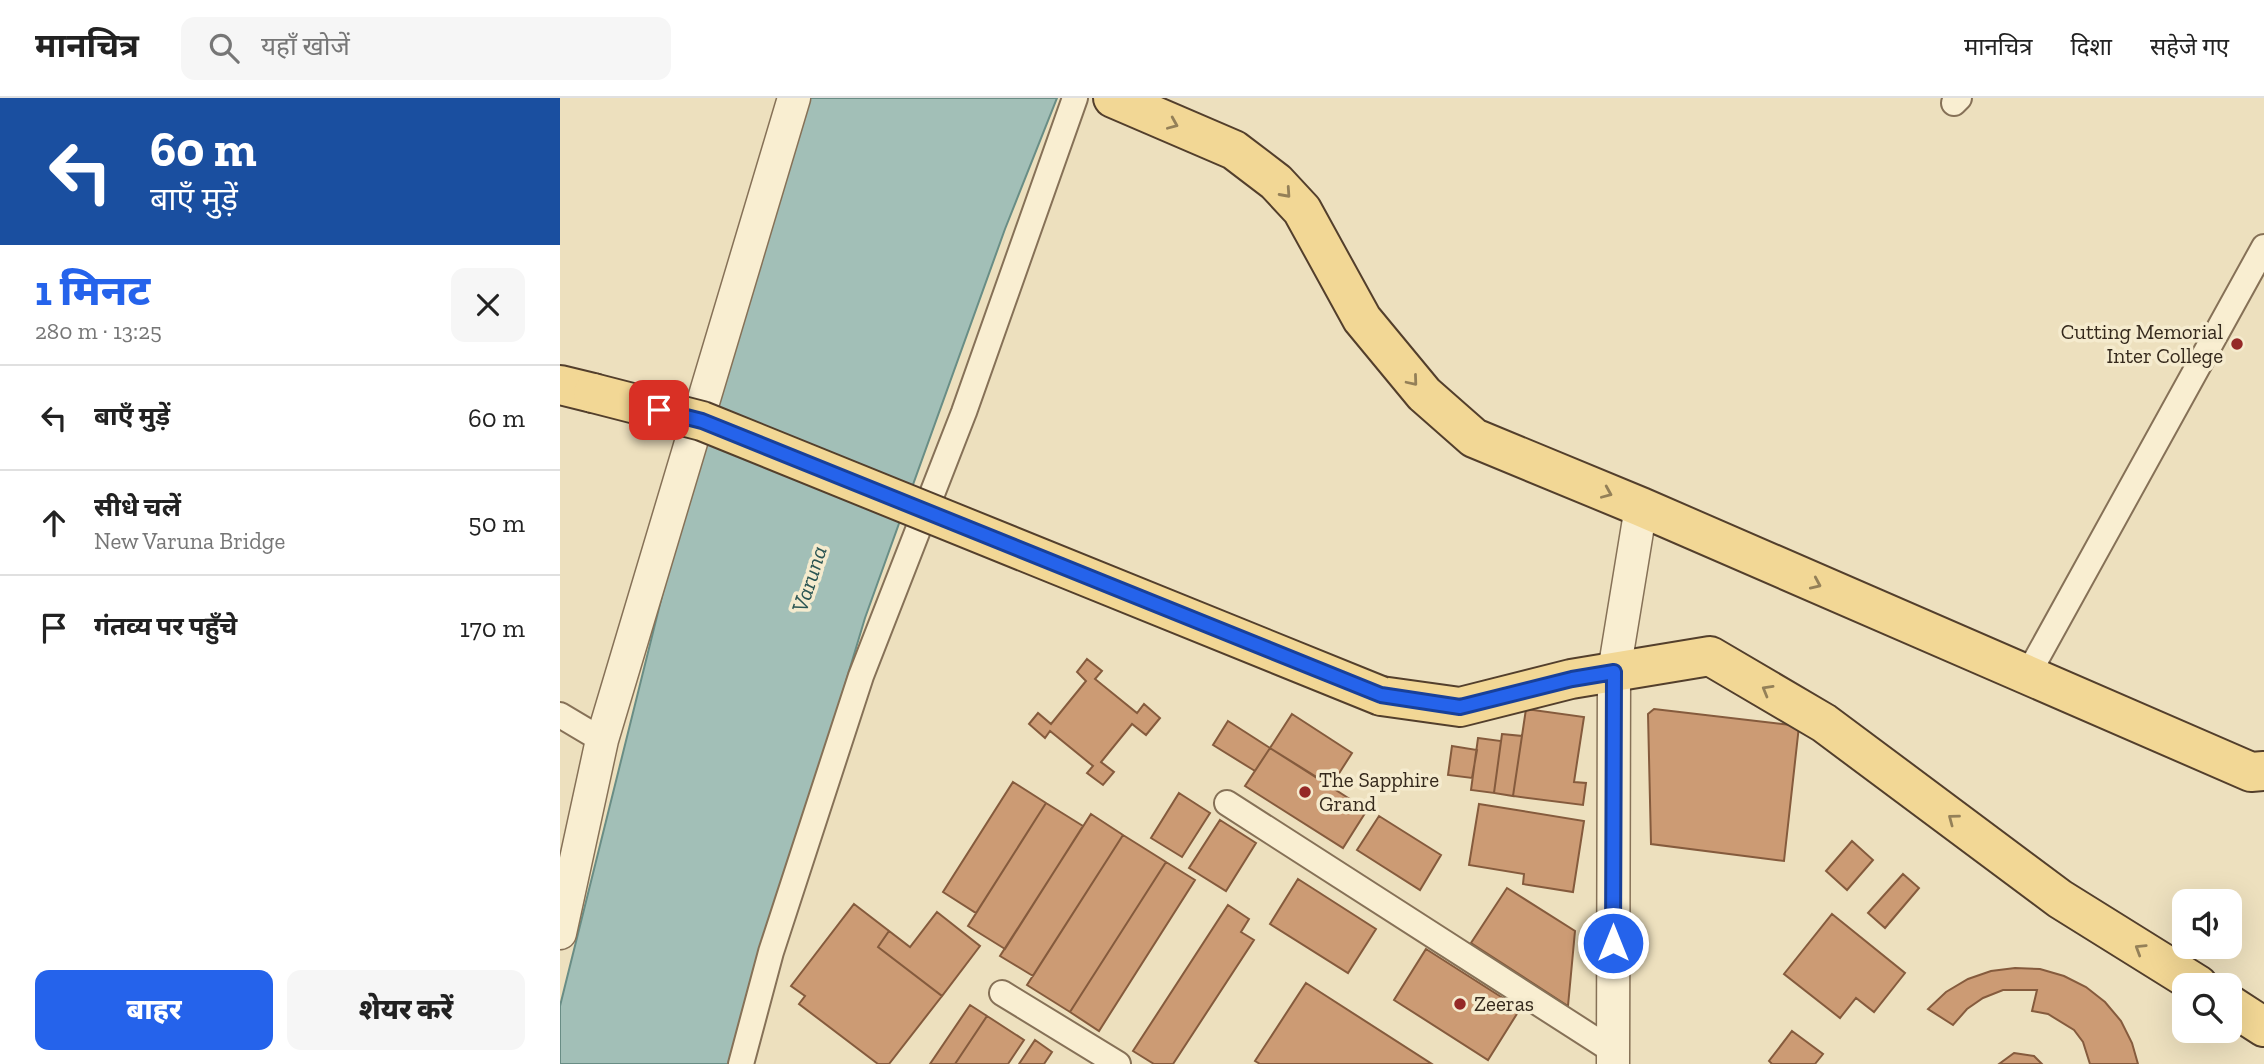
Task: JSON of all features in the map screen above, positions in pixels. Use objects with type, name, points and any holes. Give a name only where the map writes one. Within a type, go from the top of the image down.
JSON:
[{"type":"main road","points":[[1112,98],[1234,150],[1276,182],[1302,210],[1362,319],[1424,394],[1474,438],[1641,507],[2251,772],[2264,771]]},
{"type":"main road","points":[[577,389],[702,421],[1381,695],[1460,707],[1572,679],[1710,656],[1824,723],[2060,899],[2179,973]]},
{"type":"main road","points":[[2242,1013],[2264,1027]]},
{"type":"street","points":[[560,933],[602,740],[794,98]]},
{"type":"street","points":[[741,1064],[771,953],[861,676],[964,412],[1075,98]]},
{"type":"street","points":[[2027,676],[2264,247]]},
{"type":"street","points":[[1613,1058],[1614,672],[1641,507]]},
{"type":"street","points":[[560,715],[602,740]]},
{"type":"street","points":[[1227,803],[1613,1058]]},
{"type":"street","points":[[1002,993],[1118,1064]]},
{"type":"water","name":"Varuna","points":[[799,98],[1057,98],[1005,229],[865,618],[731,1064],[560,1064],[560,1006],[665,584]]},
{"type":"building","points":[[1087,659],[1102,671],[1095,679],[1137,713],[1144,704],[1160,718],[1146,735],[1132,724],[1101,762],[1114,772],[1103,785],[1087,773],[1093,766],[1050,731],[1045,738],[1029,724],[1038,713],[1051,724],[1086,681],[1077,672]]},
{"type":"building","points":[[1526,709],[1584,717],[1574,782],[1586,783],[1583,805],[1513,796]]},
{"type":"building","points":[[1654,709],[1799,726],[1784,861],[1651,844],[1648,714]]},
{"type":"building","points":[[1292,714],[1352,753],[1331,786],[1270,748]]},
{"type":"building","points":[[1228,721],[1270,748],[1255,771],[1213,745]]},
{"type":"building","points":[[1502,734],[1522,736],[1513,796],[1494,793]]},
{"type":"building","points":[[1478,738],[1501,741],[1494,793],[1471,790]]},
{"type":"building","points":[[1452,746],[1477,750],[1472,778],[1448,775]]},
{"type":"building","points":[[1270,748],[1367,810],[1343,848],[1245,786]]},
{"type":"building","points":[[1013,782],[1046,803],[976,913],[943,892]]},
{"type":"building","points":[[1179,793],[1210,813],[1182,857],[1151,838]]},
{"type":"building","points":[[1046,803],[1083,826],[1005,949],[968,926]]},
{"type":"building","points":[[1479,804],[1584,821],[1573,892],[1523,884],[1524,874],[1469,865]]},
{"type":"building","points":[[1091,814],[1123,835],[1033,976],[1000,956]]},
{"type":"building","points":[[1379,816],[1441,855],[1420,890],[1357,850]]},
{"type":"building","points":[[1220,820],[1256,843],[1226,891],[1189,868]]},
{"type":"building","points":[[1123,835],[1166,862],[1070,1012],[1027,985]]},
{"type":"building","points":[[1852,841],[1873,860],[1847,890],[1826,871]]},
{"type":"building","points":[[1166,862],[1195,880],[1099,1031],[1070,1012]]},
{"type":"building","points":[[1903,874],[1919,888],[1885,928],[1868,913]]},
{"type":"building","points":[[1298,879],[1376,929],[1348,973],[1270,924]]},
{"type":"building","points":[[1507,888],[1575,931],[1568,1006],[1471,943]]},
{"type":"building","points":[[854,904],[889,931],[878,947],[942,996],[889,1064],[878,1064],[799,1004],[805,996],[791,986]]},
{"type":"building","points":[[1228,905],[1249,919],[1241,932],[1254,940],[1173,1064],[1154,1064],[1133,1051]]},
{"type":"building","points":[[937,912],[980,946],[942,996],[878,947],[889,931],[910,947]]},
{"type":"building","points":[[1832,914],[1905,973],[1874,1012],[1856,998],[1840,1018],[1784,974]]},
{"type":"building","points":[[1426,949],[1520,1009],[1488,1060],[1394,1000]]},
{"type":"building","points":[[2040,969],[2064,976],[2086,987],[2105,1002],[2121,1021],[2132,1043],[2138,1064],[2090,1064],[2083,1042],[2074,1030],[2048,1014],[2032,1011],[2037,990],[2003,990],[1983,998],[1967,1009],[1953,1025],[1928,1009],[1946,992],[1968,979],[1991,971]]},
{"type":"building","points":[[1306,983],[1432,1064],[1260,1064],[1255,1061]]},
{"type":"building","points":[[970,1005],[987,1016],[955,1064],[930,1064]]},
{"type":"building","points":[[987,1016],[1024,1040],[1008,1064],[955,1064]]},
{"type":"building","points":[[1792,1031],[1823,1054],[1815,1064],[1772,1064],[1769,1061]]},
{"type":"building","points":[[1035,1040],[1052,1052],[1044,1064],[1019,1064]]},
{"type":"building","points":[[2014,1053],[2034,1056],[2042,1064],[1999,1064]]},
{"type":"place","name":"Cutting Memorial Inter College","points":[[2237,344]]},
{"type":"place","name":"The Sapphire Grand","points":[[1305,792]]},
{"type":"place","name":"Zeeras","points":[[1460,1004]]},
{"type":"route","points":[[659,410],[702,421],[1381,695],[1460,707],[1572,679],[1614,672],[1613,943]]}]
